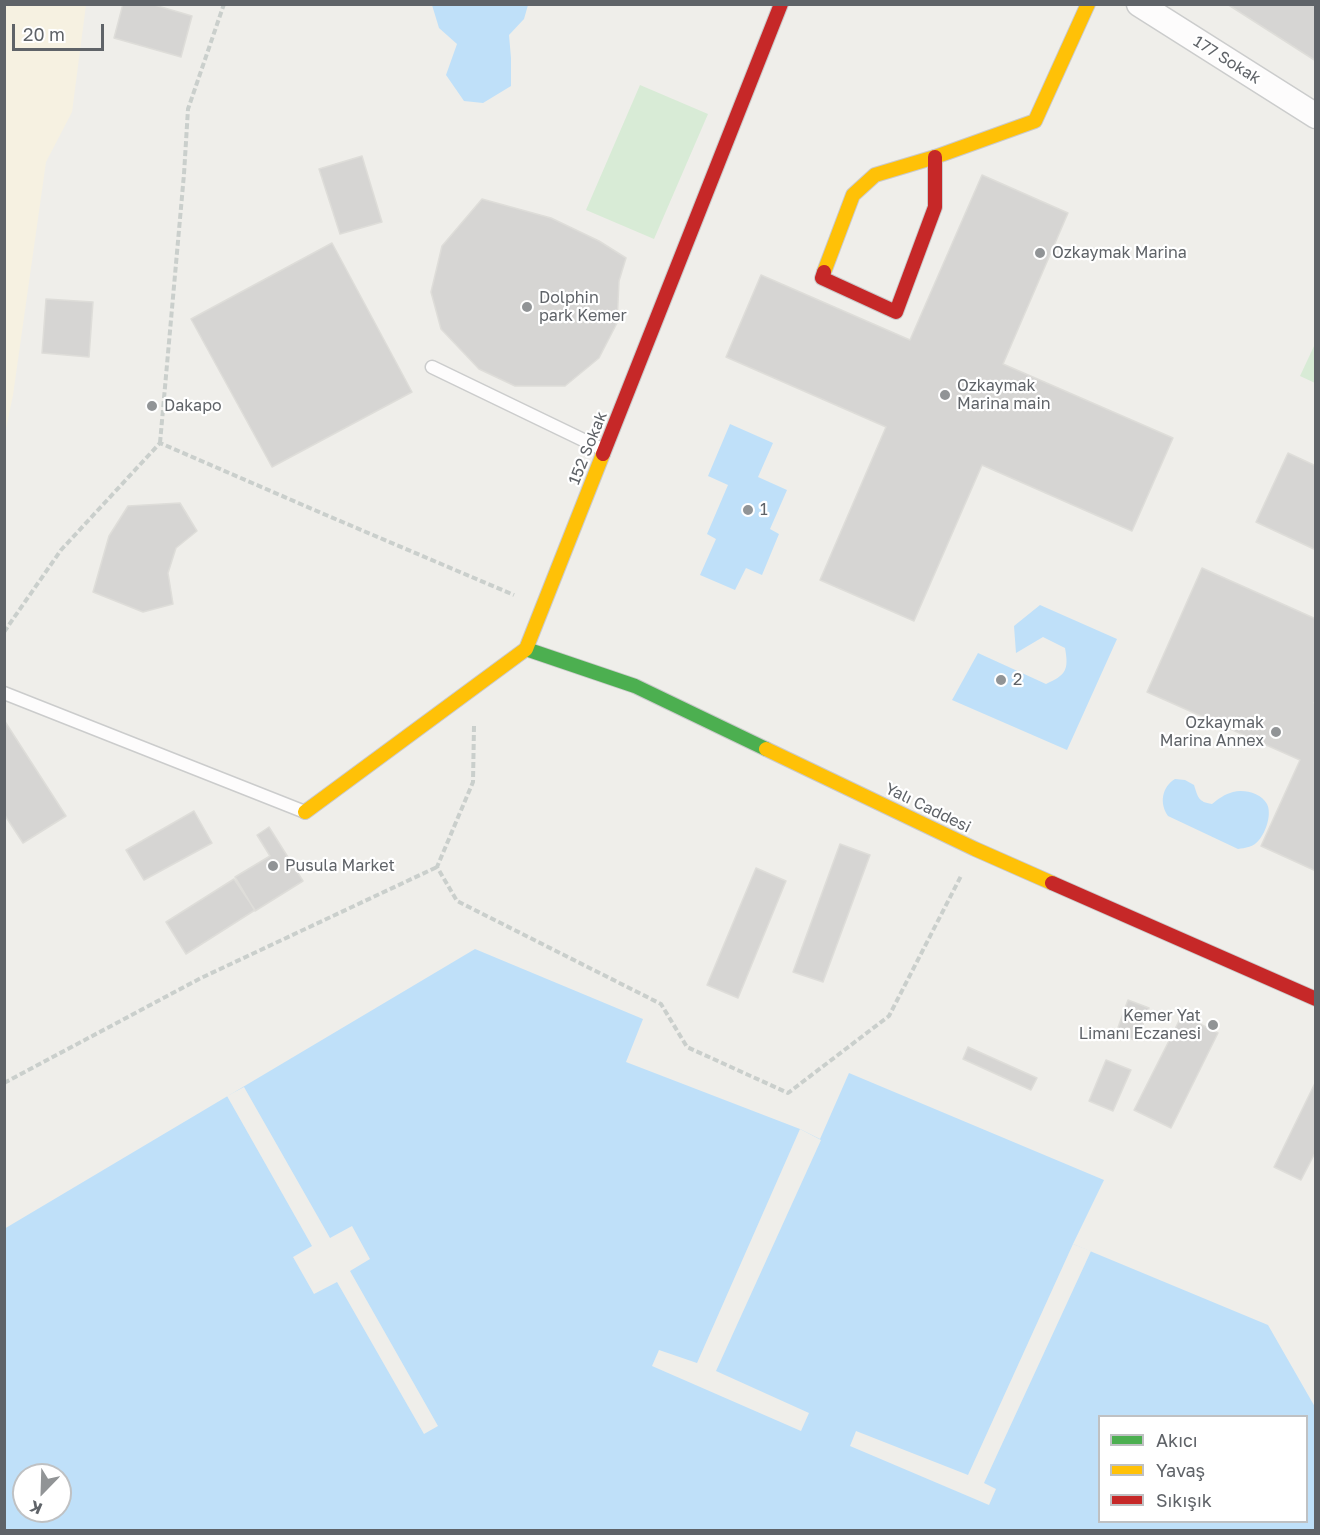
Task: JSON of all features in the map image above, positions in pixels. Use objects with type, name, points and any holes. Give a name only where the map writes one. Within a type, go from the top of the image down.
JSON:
[{"type":"street","name":"152 Sokak","points":[[526,649],[781,4]]},
{"type":"street","points":[[935,157],[935,207],[896,312],[822,278],[854,195],[875,175],[935,157],[1035,121],[1088,4]]},
{"type":"street","name":"177 Sokak","points":[[1139,4],[1316,116]]},
{"type":"street","points":[[305,812],[526,649]]},
{"type":"street","name":"Yalı Caddesi","points":[[526,649],[635,686],[975,849],[1316,999]]},
{"type":"lane","points":[[432,367],[605,451]]},
{"type":"lane","points":[[4,693],[305,812]]},
{"type":"path","points":[[4,632],[61,550],[160,443],[188,109],[224,4]]},
{"type":"path","points":[[160,443],[543,607]]},
{"type":"path","points":[[4,1083],[201,978],[437,867],[473,782],[475,686]]},
{"type":"path","points":[[437,867],[457,901],[661,1004],[687,1047],[788,1093],[889,1016],[975,849]]},
{"type":"green space","points":[[640,85],[708,114],[654,239],[586,210]]},
{"type":"green space","points":[[1315,344],[1315,383],[1300,376]]},
{"type":"sand","points":[[5,4],[86,5],[72,112],[46,162],[13,395],[5,434]]},
{"type":"water","points":[[432,5],[528,5],[524,19],[509,35],[511,86],[483,103],[464,101],[446,75],[457,44],[439,28]]},
{"type":"water","name":"1","points":[[730,424],[773,443],[758,477],[787,490],[770,529],[779,534],[762,575],[746,568],[735,590],[700,575],[716,539],[707,534],[728,485],[708,476]]},
{"type":"water","name":"2","points":[[1040,605],[1117,639],[1067,750],[952,700],[978,653],[1046,684],[1062,674],[1067,662],[1065,648],[1043,637],[1016,653],[1014,626]]},
{"type":"water","points":[[1175,779],[1185,780],[1194,785],[1199,798],[1207,803],[1212,804],[1224,795],[1237,791],[1261,797],[1267,804],[1269,813],[1262,837],[1252,846],[1238,849],[1168,816],[1163,806],[1163,796],[1167,786]]},
{"type":"water","points":[[475,949],[643,1019],[626,1062],[800,1129],[820,1139],[849,1073],[1104,1180],[1073,1244],[1268,1325],[1315,1407],[1315,1530],[5,1530],[4,1229]]},
{"type":"pier","points":[[244,1087],[330,1238],[352,1226],[370,1259],[350,1271],[438,1426],[424,1434],[337,1282],[314,1294],[293,1257],[312,1246],[227,1096]]},
{"type":"pier","points":[[800,1129],[821,1140],[716,1371],[809,1413],[801,1431],[652,1366],[659,1350],[697,1363]]},
{"type":"pier","points":[[1073,1244],[1091,1251],[984,1483],[996,1489],[989,1505],[850,1446],[856,1431],[968,1475]]},
{"type":"building","points":[[123,4],[151,4],[192,16],[181,57],[114,38]]},
{"type":"building","points":[[1227,4],[1316,4],[1316,61]]},
{"type":"building","points":[[362,156],[382,222],[340,234],[319,169]]},
{"type":"building","name":"Ozkaymak Marina main","points":[[982,175],[1068,213],[1003,364],[1173,438],[1132,531],[982,465],[914,621],[820,580],[886,427],[726,357],[761,275],[910,340]]},
{"type":"building","name":"Dolphin park Kemer","points":[[482,199],[551,218],[599,241],[626,258],[619,281],[617,323],[599,358],[565,386],[515,386],[479,369],[441,329],[431,292],[442,246]]},
{"type":"building","points":[[332,243],[412,392],[272,467],[191,319]]},
{"type":"building","points":[[46,299],[93,302],[89,357],[42,353]]},
{"type":"building","points":[[1288,453],[1316,466],[1316,550],[1256,522]]},
{"type":"building","points":[[180,503],[197,531],[176,548],[168,573],[173,604],[143,612],[93,592],[109,536],[128,506]]},
{"type":"building","name":"Ozkaymak Marina Annex","points":[[1202,568],[1316,619],[1316,700],[1314,703],[1316,703],[1316,871],[1261,846],[1300,760],[1147,692]]},
{"type":"building","points":[[4,720],[66,816],[23,843],[4,814]]},
{"type":"building","points":[[194,811],[212,843],[144,880],[126,850]]},
{"type":"building","name":"Pusula Market","points":[[269,827],[303,881],[255,911],[235,877],[270,856],[257,835]]},
{"type":"building","points":[[840,844],[870,855],[823,982],[793,972]]},
{"type":"building","points":[[756,868],[786,881],[738,998],[707,985]]},
{"type":"building","points":[[234,879],[255,910],[186,954],[166,922]]},
{"type":"building","points":[[1128,1000],[1149,1008],[1137,1041],[1116,1033]]},
{"type":"building","points":[[1182,1015],[1218,1033],[1171,1128],[1134,1110]]},
{"type":"building","points":[[968,1047],[1037,1078],[1031,1090],[963,1059]]},
{"type":"building","points":[[1106,1060],[1131,1070],[1113,1111],[1089,1101]]},
{"type":"building","points":[[1316,1081],[1316,1151],[1301,1180],[1274,1167]]},
{"type":"traffic: fast","points":[[526,649],[635,686],[766,749]]},
{"type":"traffic: slow","points":[[824,272],[853,195],[875,175],[935,157],[1035,121],[1088,4]]},
{"type":"traffic: slow","points":[[305,812],[526,649],[603,454]]},
{"type":"traffic: slow","points":[[766,749],[975,849],[1052,883]]},
{"type":"traffic: jam","points":[[603,454],[781,4]]},
{"type":"traffic: jam","points":[[824,272],[822,278],[896,312],[935,207],[935,157]]},
{"type":"traffic: jam","points":[[1052,883],[1316,999]]},
{"type":"place","name":"Ozkaymak Marina","points":[[1040,253]]},
{"type":"place","name":"Dolphin park Kemer","points":[[527,307]]},
{"type":"place","name":"Ozkaymak Marina main","points":[[945,395]]},
{"type":"place","name":"Dakapo","points":[[152,406]]},
{"type":"place","name":"1","points":[[748,510]]},
{"type":"place","name":"2","points":[[1001,680]]},
{"type":"place","name":"Ozkaymak Marina Annex","points":[[1276,732]]},
{"type":"place","name":"Pusula Market","points":[[273,866]]},
{"type":"place","name":"Kemer Yat Limanı Eczanesi","points":[[1213,1025]]}]
